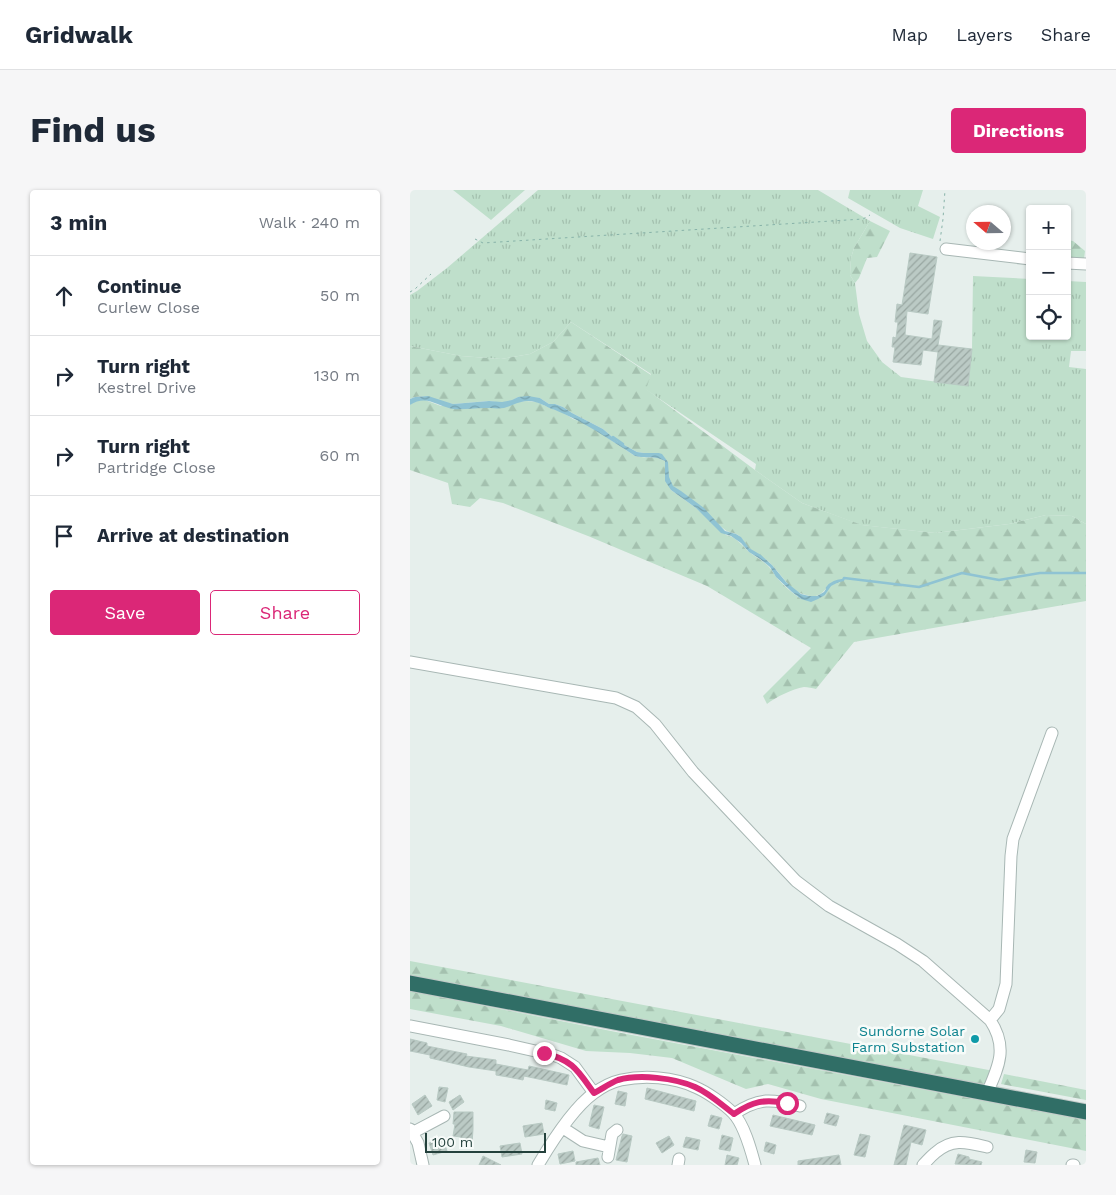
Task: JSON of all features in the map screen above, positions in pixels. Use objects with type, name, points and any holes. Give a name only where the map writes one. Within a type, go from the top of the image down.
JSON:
[{"type":"highway","points":[[410,983],[1086,1112]]},
{"type":"street","points":[[943,245],[1026,258]]},
{"type":"street","points":[[1071,263],[1086,264]]},
{"type":"street","points":[[410,662],[616,698],[636,707],[654,724],[693,772],[796,880],[829,906],[923,960],[990,1020],[997,1032],[1001,1048],[996,1072],[987,1093]]},
{"type":"street","points":[[990,1020],[999,1009],[1006,984],[1013,839],[1052,733]]},
{"type":"street","points":[[410,1026],[508,1050],[553,1055],[575,1067],[594,1093]]},
{"type":"street","points":[[538,1165],[576,1110],[594,1093],[619,1080],[641,1077],[661,1078],[696,1087],[734,1114],[742,1127],[752,1152],[754,1165]]},
{"type":"street","points":[[734,1114],[746,1106],[761,1101],[774,1101],[793,1108]]},
{"type":"street","points":[[423,1165],[418,1143],[411,1131],[436,1126],[444,1116]]},
{"type":"street","points":[[563,1128],[583,1141],[608,1152],[615,1132]]},
{"type":"street","points":[[924,1165],[941,1147],[951,1143],[964,1142],[980,1149]]},
{"type":"path","points":[[943,245],[945,190]]},
{"type":"path","points":[[475,239],[483,243],[863,219],[870,215]]},
{"type":"path","points":[[410,292],[431,274]]},
{"type":"green space","points":[[453,190],[525,190],[491,220]]},
{"type":"green space","points":[[538,190],[818,190],[870,221],[854,248],[851,258],[850,275],[855,283],[859,314],[867,341],[882,362],[901,377],[968,386],[972,349],[973,276],[1026,279],[1026,340],[1071,340],[1071,281],[1086,282],[1086,351],[1071,351],[1069,367],[1086,369],[1086,524],[1072,516],[1046,515],[1009,524],[935,533],[861,525],[802,503],[755,470],[756,464],[645,389],[651,374],[571,322],[553,342],[530,354],[501,359],[461,356],[410,346],[410,295],[447,268]]},
{"type":"green space","points":[[850,190],[923,190],[918,206],[940,217],[933,239],[900,228],[848,198]]},
{"type":"green space","points":[[870,221],[890,231],[877,257],[867,258],[855,283],[850,275],[851,258],[854,248]]},
{"type":"green space","points":[[1071,241],[1085,251],[1084,259],[1071,258]]},
{"type":"green space","points":[[571,322],[651,375],[646,389],[802,503],[862,525],[935,533],[1009,524],[1046,515],[1072,516],[1086,524],[1086,601],[854,642],[816,689],[804,687],[794,690],[779,696],[767,704],[763,696],[811,648],[707,586],[588,536],[503,503],[480,498],[470,507],[452,504],[448,483],[410,470],[410,405],[416,400],[425,400],[441,406],[501,403],[489,401],[453,404],[426,397],[410,399],[410,346],[461,356],[501,359],[530,354],[553,342]],"holes":[[[518,397],[540,398],[549,404],[563,407],[603,429],[617,441],[637,452],[659,453],[668,462],[668,477],[672,486],[726,530],[740,536],[748,547],[769,562],[795,590],[806,595],[817,596],[830,586],[825,595],[801,599],[791,592],[765,563],[748,551],[736,539],[726,535],[696,508],[671,490],[665,468],[665,461],[657,458],[635,456],[585,423],[537,402],[503,403]]]},
{"type":"green space","points":[[410,961],[994,1071],[988,1085],[410,976]]},
{"type":"green space","points":[[410,991],[616,1032],[1086,1120],[1086,1151],[821,1099],[768,1084],[746,1089],[672,1058],[630,1053],[586,1051],[501,1026],[410,1009]]},
{"type":"green space","points":[[1004,1074],[1086,1090],[1086,1100],[1001,1084]]},
{"type":"water","points":[[428,396],[453,404],[489,401],[502,402],[528,396],[540,398],[549,404],[563,407],[603,429],[617,441],[637,452],[662,454],[668,462],[669,477],[673,486],[704,508],[725,531],[741,537],[749,548],[761,555],[786,582],[801,594],[817,596],[824,592],[831,584],[843,580],[831,586],[825,595],[818,599],[811,602],[801,599],[776,577],[770,567],[731,536],[721,533],[696,508],[671,490],[665,481],[665,461],[657,458],[635,456],[565,414],[534,401],[523,402],[504,408],[453,409],[426,401],[410,405],[410,399]]},
{"type":"building","points":[[910,253],[937,257],[928,314],[907,311],[905,335],[932,339],[934,320],[942,321],[938,345],[972,349],[968,386],[934,382],[938,352],[923,350],[921,365],[893,362],[895,347],[892,347],[893,337],[896,338],[898,322],[895,322],[897,304],[902,305]]},
{"type":"building","points":[[410,1039],[427,1043],[427,1046],[467,1054],[466,1056],[496,1060],[496,1064],[528,1070],[529,1066],[569,1075],[567,1085],[524,1076],[523,1080],[496,1075],[496,1071],[430,1058],[430,1055],[410,1051]]},
{"type":"building","points":[[439,1087],[448,1088],[445,1102],[437,1100]]},
{"type":"building","points":[[647,1088],[696,1101],[694,1111],[645,1099]]},
{"type":"building","points":[[618,1091],[627,1093],[625,1106],[615,1104]]},
{"type":"building","points":[[425,1095],[432,1106],[418,1115],[412,1104]]},
{"type":"building","points":[[460,1095],[464,1102],[453,1110],[449,1102]]},
{"type":"building","points":[[546,1100],[557,1103],[555,1111],[545,1109]]},
{"type":"building","points":[[594,1105],[604,1107],[599,1129],[589,1126]]},
{"type":"building","points":[[454,1112],[473,1112],[472,1144],[460,1142],[461,1137],[453,1136]]},
{"type":"building","points":[[827,1113],[839,1116],[836,1126],[824,1123]]},
{"type":"building","points":[[711,1115],[722,1118],[719,1129],[708,1126]]},
{"type":"building","points":[[773,1115],[815,1125],[812,1135],[770,1126]]},
{"type":"building","points":[[542,1123],[544,1134],[525,1137],[523,1126]]},
{"type":"building","points":[[904,1125],[926,1130],[922,1145],[911,1142],[906,1165],[894,1165]]},
{"type":"building","points":[[623,1134],[632,1136],[627,1162],[616,1160]]},
{"type":"building","points":[[860,1134],[870,1136],[865,1157],[854,1155]]},
{"type":"building","points":[[722,1135],[733,1138],[730,1151],[719,1149]]},
{"type":"building","points":[[669,1136],[674,1145],[662,1153],[656,1143]]},
{"type":"building","points":[[686,1137],[700,1140],[698,1150],[683,1147]]},
{"type":"building","points":[[443,1139],[447,1151],[433,1155],[429,1143]]},
{"type":"building","points":[[766,1142],[776,1145],[774,1154],[764,1151]]},
{"type":"building","points":[[520,1143],[522,1154],[502,1157],[500,1146]]},
{"type":"building","points":[[1026,1150],[1037,1152],[1035,1163],[1024,1162]]},
{"type":"building","points":[[573,1151],[575,1161],[560,1164],[558,1154]]},
{"type":"building","points":[[958,1154],[982,1162],[981,1165],[955,1164]]},
{"type":"building","points":[[727,1155],[739,1158],[737,1165],[725,1165]]},
{"type":"building","points":[[839,1155],[841,1165],[798,1165],[798,1161]]},
{"type":"building","points":[[483,1156],[501,1165],[479,1165]]},
{"type":"building","points":[[598,1158],[600,1165],[576,1165],[576,1162]]},
{"type":"waterway","points":[[613,437],[623,444]]},
{"type":"waterway","points":[[827,588],[832,583],[844,578],[919,587],[962,573],[999,580],[1040,573],[1086,573]]},
{"type":"place","name":"Sundorne Solar Farm Substation","points":[[975,1039]]},
{"type":"route","points":[[544,1053],[561,1058],[575,1067],[594,1093],[619,1080],[641,1077],[661,1078],[696,1087],[734,1114],[746,1106],[761,1101],[787,1103]]}]
